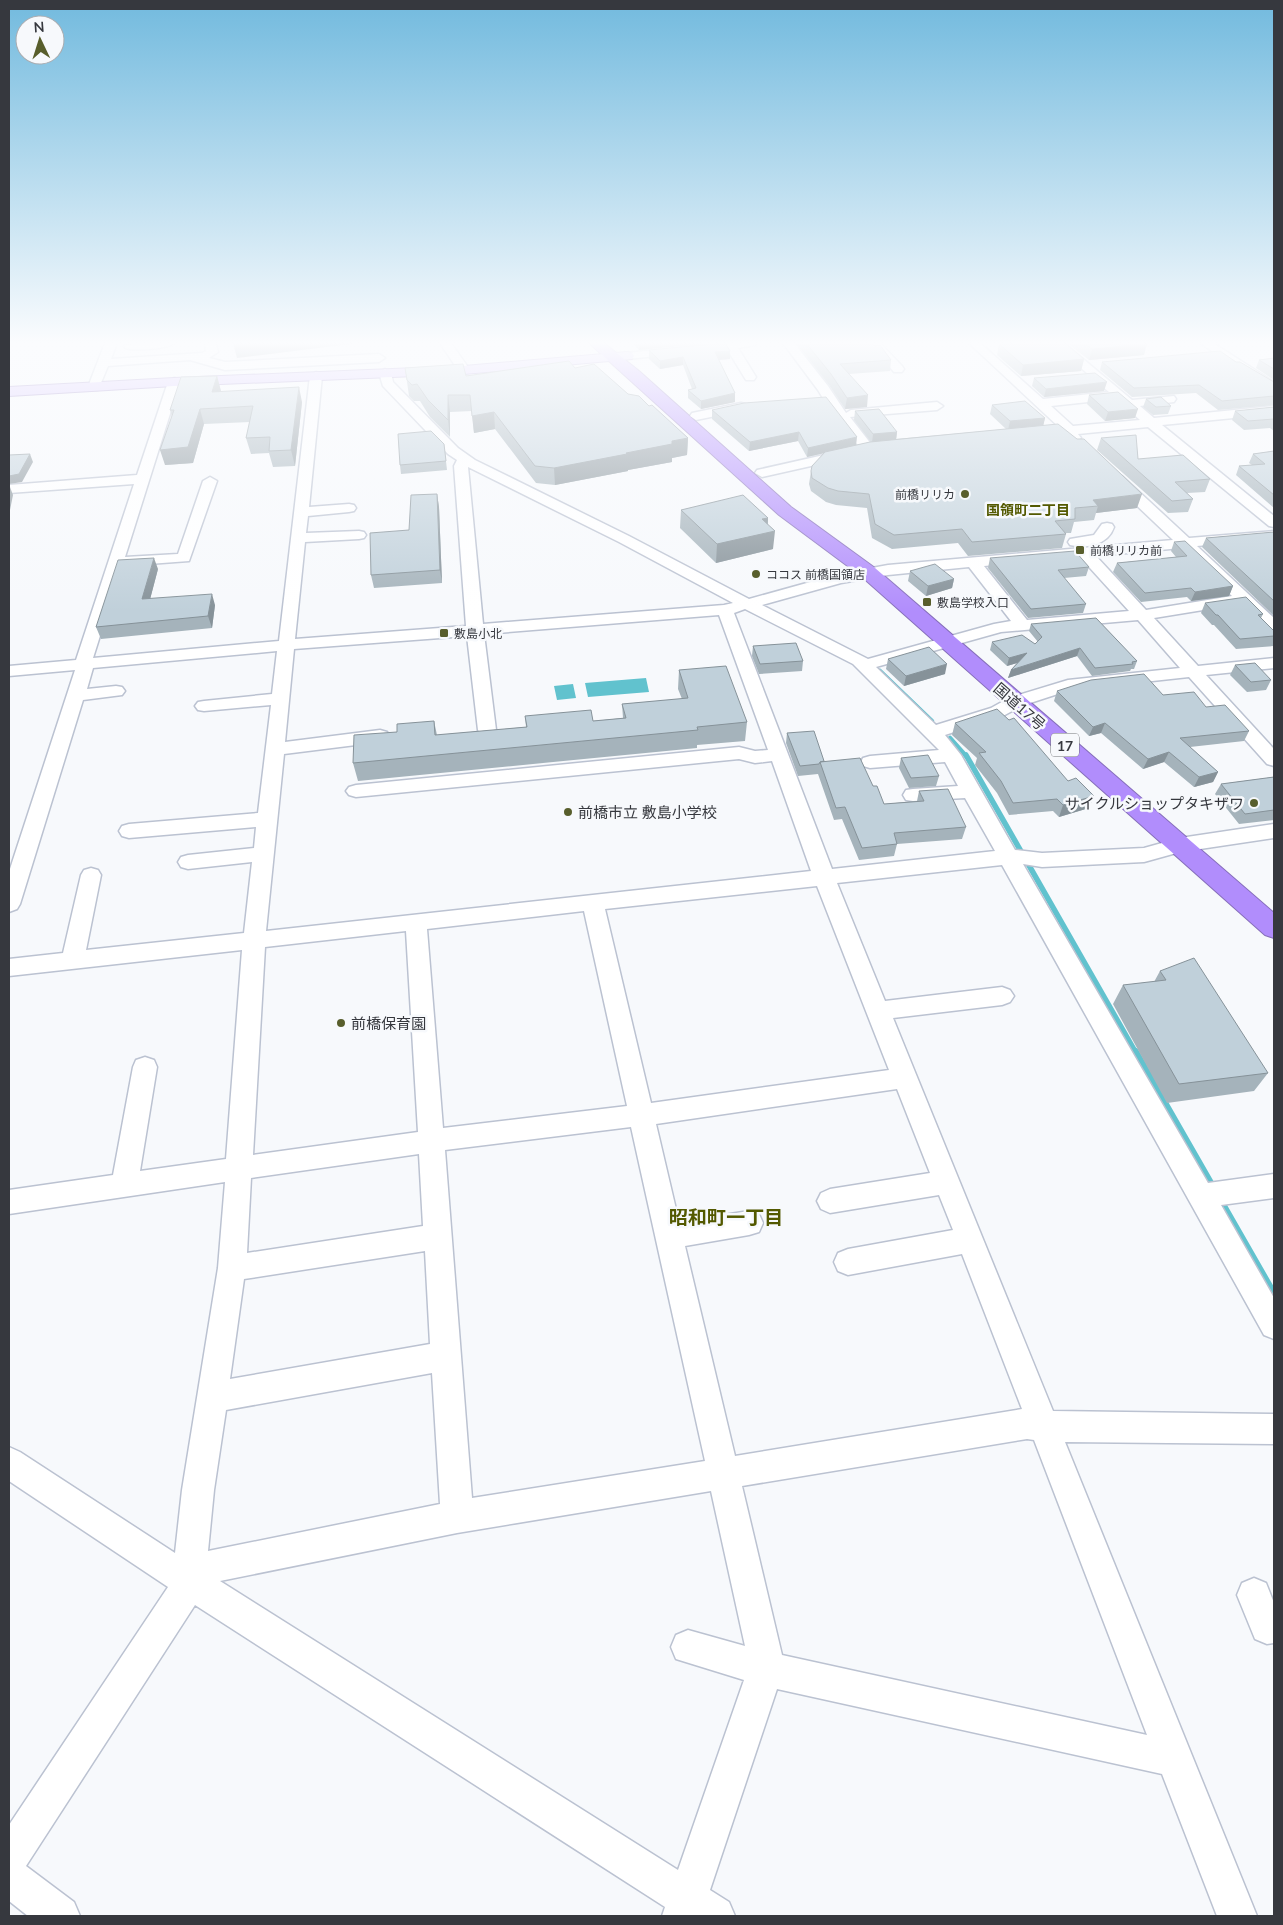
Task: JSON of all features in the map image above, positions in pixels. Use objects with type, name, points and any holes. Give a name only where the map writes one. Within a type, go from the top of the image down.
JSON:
[{"type":"highway","name":"国道17号","points":[[702,433],[785,511],[862,567]]},
{"type":"highway","name":"国道17号","points":[[715,433],[798,505],[862,567],[1274,928]]},
{"type":"street","points":[[9,904],[157,433]]},
{"type":"street","points":[[9,1858],[180,1600],[189,1581],[198,1490],[232,1268],[254,940],[310,433]]},
{"type":"street","points":[[437,433],[464,460],[624,539],[736,607],[851,656],[866,666],[934,732],[952,755],[1008,858],[1208,1195],[1274,1325]]},
{"type":"street","points":[[762,473],[874,448],[859,433]]},
{"type":"street","points":[[1022,435],[1047,433]]},
{"type":"street","points":[[1071,433],[1084,448]]},
{"type":"street","points":[[1164,433],[1274,523]]},
{"type":"street","points":[[464,460],[461,466],[475,630],[487,730]]},
{"type":"street","points":[[1105,467],[1274,627]]},
{"type":"street","points":[[9,489],[142,479]]},
{"type":"street","points":[[115,563],[184,558],[210,481]]},
{"type":"street","points":[[302,512],[348,508]]},
{"type":"street","points":[[1050,554],[1045,549],[1047,546],[1096,540],[1103,537],[1104,522],[1128,548]]},
{"type":"street","points":[[299,538],[359,535]]},
{"type":"street","points":[[9,671],[286,645],[736,607],[862,567],[972,561],[1274,535]]},
{"type":"street","points":[[1085,552],[1274,760]]},
{"type":"street","points":[[972,561],[1023,624]]},
{"type":"street","points":[[866,666],[995,628],[1023,624],[1144,615],[1245,600]]},
{"type":"street","points":[[736,607],[778,755],[824,877],[1044,1426],[1171,1753],[1237,1916]]},
{"type":"street","points":[[934,732],[997,712],[1016,702],[1068,685],[1274,663]]},
{"type":"street","points":[[75,695],[116,691]]},
{"type":"street","points":[[204,706],[280,699]]},
{"type":"street","points":[[275,748],[380,736]]},
{"type":"street","points":[[356,791],[739,753],[755,757],[778,755]]},
{"type":"street","points":[[870,762],[952,755]]},
{"type":"street","points":[[913,795],[972,791]]},
{"type":"street","points":[[129,831],[267,819]]},
{"type":"street","points":[[9,967],[1008,858],[1024,857],[1042,860],[1144,855],[1180,845],[1274,831]]},
{"type":"street","points":[[188,862],[263,854]]},
{"type":"street","points":[[73,959],[91,875]]},
{"type":"street","points":[[9,1463],[695,1911],[766,1669],[764,1652],[593,903]]},
{"type":"street","points":[[416,922],[457,1518]]},
{"type":"street","points":[[878,1011],[1002,996]]},
{"type":"street","points":[[124,1186],[145,1067]]},
{"type":"street","points":[[9,1202],[430,1141],[641,1115],[904,1078]]},
{"type":"street","points":[[830,1201],[946,1182]]},
{"type":"street","points":[[1208,1195],[1274,1186]]},
{"type":"street","points":[[668,1236],[749,1223]]},
{"type":"street","points":[[232,1268],[437,1236]]},
{"type":"street","points":[[848,1262],[970,1240]]},
{"type":"street","points":[[212,1397],[445,1356]]},
{"type":"street","points":[[189,1581],[215,1566],[457,1518],[1027,1424],[1044,1426],[1274,1429]]},
{"type":"street","points":[[1254,1595],[1267,1627],[1274,1626]]},
{"type":"street","points":[[688,1647],[766,1669],[1159,1756],[1171,1753]]},
{"type":"street","points":[[9,1877],[60,1916]]},
{"type":"water","points":[[646,678],[649,692],[588,697],[585,683]]},
{"type":"water","points":[[573,684],[576,698],[557,700],[554,686]]},
{"type":"building","points":[[166,433],[192,433],[188,447],[160,450]]},
{"type":"building","points":[[247,433],[293,433],[291,450],[269,451],[270,437],[246,438]]},
{"type":"building","points":[[433,433],[444,444],[446,461],[400,465],[398,434]]},
{"type":"building","points":[[510,433],[682,433],[688,438],[672,441],[672,444],[554,468],[535,466]]},
{"type":"building","points":[[739,433],[795,433],[750,442]]},
{"type":"building","points":[[799,433],[854,433],[857,437],[808,448]]},
{"type":"building","name":"前橋リリカ","points":[[966,433],[1069,433],[1077,439],[1084,439],[1142,494],[1093,500],[1098,506],[1075,508],[1075,519],[1055,521],[1066,534],[972,542],[962,529],[894,535],[875,524],[869,494],[838,491],[828,488],[812,478],[812,466],[825,452],[870,442]]},
{"type":"building","points":[[1136,435],[1138,459],[1183,455],[1210,479],[1175,482],[1193,499],[1172,501],[1101,438]]},
{"type":"building","points":[[1274,451],[1274,495],[1239,466],[1265,464],[1253,454]]},
{"type":"building","points":[[30,454],[19,474],[9,476],[9,455]]},
{"type":"building","points":[[437,494],[440,570],[371,575],[370,533],[409,530],[411,495]]},
{"type":"building","points":[[743,495],[768,518],[762,519],[775,531],[717,544],[681,510]]},
{"type":"building","points":[[1274,532],[1274,601],[1206,538]]},
{"type":"building","points":[[1185,541],[1233,586],[1195,592],[1191,588],[1145,593],[1117,563],[1187,556],[1174,542]]},
{"type":"building","points":[[1075,551],[1089,567],[1058,570],[1086,604],[1031,609],[990,558]]},
{"type":"building","points":[[154,558],[142,599],[212,594],[208,616],[96,627],[118,560]]},
{"type":"building","points":[[935,564],[954,579],[928,586],[910,571]]},
{"type":"building","points":[[1246,597],[1263,614],[1258,615],[1274,631],[1274,636],[1240,639],[1205,603]]},
{"type":"building","points":[[1096,618],[1137,661],[1132,662],[1133,664],[1095,668],[1080,648],[1011,670],[1027,653],[1009,658],[992,642],[1022,635],[1035,644],[1042,637],[1031,624]]},
{"type":"building","points":[[796,643],[803,661],[760,664],[753,646]]},
{"type":"building","points":[[929,647],[947,664],[906,676],[888,659]]},
{"type":"building","points":[[1255,663],[1271,680],[1251,682],[1235,665]]},
{"type":"building","points":[[726,666],[747,722],[697,727],[698,730],[353,763],[354,735],[397,732],[397,724],[434,721],[435,735],[527,727],[525,716],[591,710],[593,721],[626,718],[622,704],[688,698],[679,670]]},
{"type":"building","points":[[1144,674],[1163,695],[1194,692],[1206,707],[1225,705],[1249,731],[1180,738],[1218,772],[1199,777],[1169,752],[1148,759],[1105,723],[1093,727],[1057,691],[1091,680]]},
{"type":"building","points":[[997,709],[1009,720],[1014,718],[1068,781],[1076,778],[1094,796],[1063,805],[1057,799],[1013,803],[1001,781],[979,753],[986,752],[955,723]]},
{"type":"building","points":[[814,731],[824,761],[819,764],[800,766],[787,733]]},
{"type":"building","points":[[928,755],[939,776],[911,778],[901,758]]},
{"type":"building","points":[[860,758],[873,786],[877,786],[884,804],[924,801],[919,791],[948,789],[966,827],[894,833],[897,844],[862,848],[845,807],[836,808],[820,762]]},
{"type":"building","points":[[1274,777],[1274,810],[1245,814],[1221,784]]},
{"type":"building","points":[[1194,958],[1268,1073],[1179,1084],[1123,985],[1166,980],[1160,971]]},
{"type":"waterway","points":[[880,671],[932,721]]},
{"type":"waterway","points":[[950,738],[966,756]]},
{"type":"waterway","points":[[966,755],[1136,1053]]},
{"type":"waterway","points":[[1135,1052],[1214,1190]]},
{"type":"waterway","points":[[1219,1199],[1274,1295]]},
{"type":"place","name":"前橋リリカ","points":[[965,494]]},
{"type":"place","name":"前橋リリカ前","points":[[1080,550]]},
{"type":"place","name":"ココス 前橋国領店","points":[[756,574]]},
{"type":"place","name":"敷島学校入口","points":[[927,602]]},
{"type":"place","name":"敷島小北","points":[[444,633]]},
{"type":"place","name":"サイクルショップタキザワ","points":[[1254,803]]},
{"type":"place","name":"前橋市立 敷島小学校","points":[[568,812]]},
{"type":"place","name":"前橋保育園","points":[[341,1023]]},
{"type":"district","name":"国領町二丁目","points":[[1028,509]]},
{"type":"district","name":"昭和町一丁目","points":[[726,1216]]}]
